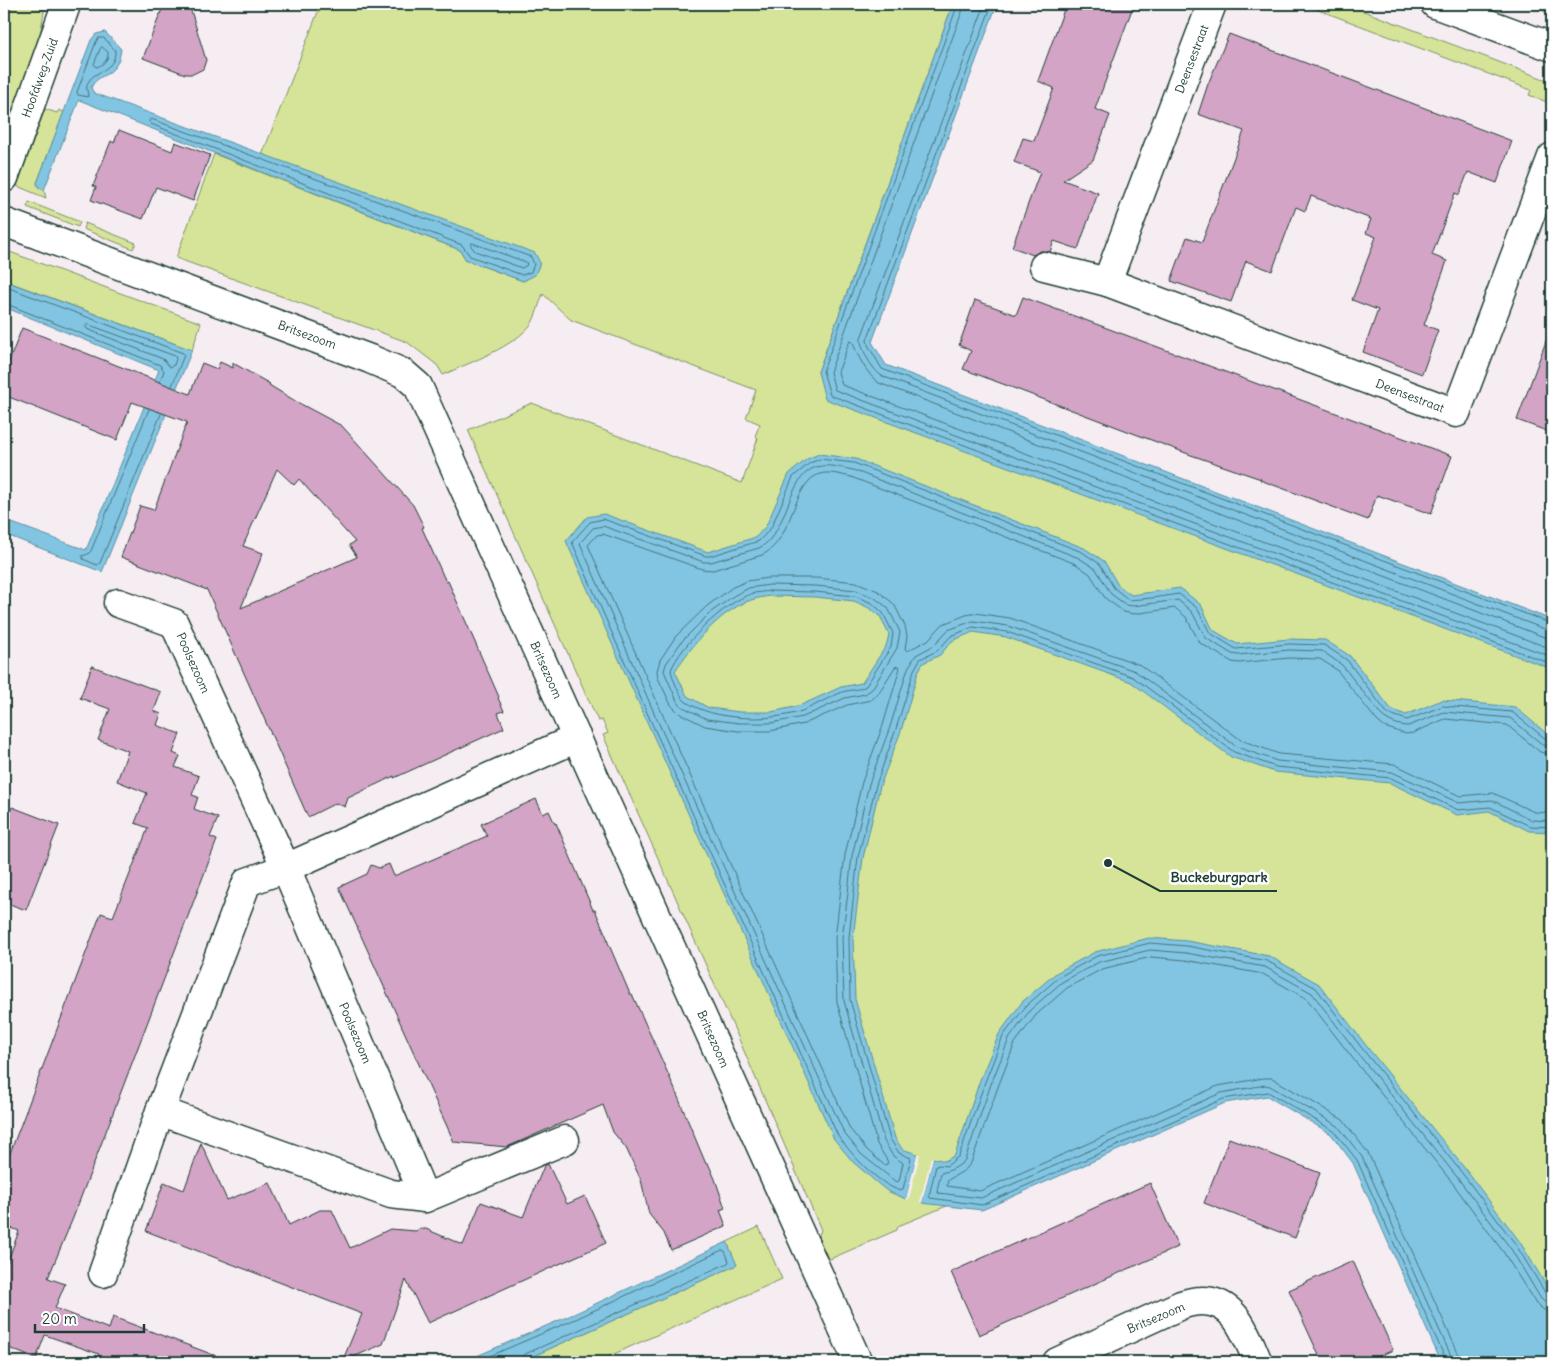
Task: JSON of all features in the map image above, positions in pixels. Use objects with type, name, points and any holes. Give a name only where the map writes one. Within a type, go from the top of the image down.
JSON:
[{"type":"street","name":"Hoofdweg-Zuid","points":[[4,178],[66,4]]},
{"type":"street","name":"Deensestraat","points":[[1107,282],[1212,4]]},
{"type":"street","points":[[1435,4],[1552,48]]},
{"type":"street","name":"Deensestraat","points":[[1044,266],[1107,282],[1456,413],[1552,157]]},
{"type":"street","name":"Britsezoom","points":[[4,222],[370,359],[403,373],[418,386],[858,1362]]},
{"type":"street","name":"Poolsezoom","points":[[118,603],[174,623],[286,868],[425,1198]]},
{"type":"street","points":[[103,1273],[160,1111],[248,882],[286,868],[577,738]]},
{"type":"street","points":[[160,1111],[390,1194],[425,1198],[565,1140]]},
{"type":"street","name":"Britsezoom","points":[[1057,1362],[1181,1305],[1200,1301],[1216,1303],[1229,1309],[1242,1327],[1258,1362]]},
{"type":"green space","points":[[4,4],[43,4],[44,12],[40,35],[4,135]]},
{"type":"green space","points":[[321,4],[953,4],[818,372],[822,384],[1552,652],[1552,1362],[1357,1132],[1270,1073],[898,1226],[897,1230],[823,1262],[816,1242],[821,1230],[738,1037],[603,735],[608,733],[602,720],[598,721],[468,430],[532,403],[742,483],[758,438],[755,436],[760,424],[746,418],[756,390],[571,320],[543,294],[534,320],[524,332],[503,347],[443,375],[437,365],[407,342],[176,258],[214,154],[460,250],[466,260],[523,281],[527,279],[507,260],[259,163]]},
{"type":"green space","points":[[1303,4],[1345,4],[1552,82],[1547,102],[1529,95],[1531,90]]},
{"type":"green space","points":[[1524,4],[1552,4],[1552,14]]},
{"type":"green space","points":[[45,109],[57,113],[59,110],[64,112],[37,183],[39,188],[44,190],[46,198],[17,186]]},
{"type":"green space","points":[[29,202],[80,222],[78,227],[27,207]]},
{"type":"green space","points":[[85,223],[136,243],[133,249],[83,229]]},
{"type":"green space","points":[[10,252],[201,323],[192,350],[6,281],[4,283],[4,256],[7,257]]},
{"type":"green space","points":[[759,1227],[782,1279],[596,1362],[520,1362],[736,1265],[727,1242]]},
{"type":"water","points":[[953,4],[997,4],[872,342],[886,365],[1552,620],[1552,669],[825,399],[818,372]]},
{"type":"water","points":[[105,32],[121,49],[116,66],[94,83],[91,88],[94,93],[535,253],[540,263],[535,275],[523,281],[466,260],[460,250],[79,100],[44,190],[39,188],[37,183],[91,40],[96,34]]},
{"type":"water","points":[[5,281],[192,350],[102,572],[4,534],[4,520],[86,550],[159,370],[4,307]]},
{"type":"water","points":[[819,454],[856,459],[1084,548],[1104,561],[1118,585],[1131,595],[1180,588],[1201,605],[1213,630],[1237,644],[1289,639],[1325,640],[1350,656],[1391,709],[1406,715],[1442,700],[1515,707],[1552,738],[1552,832],[1529,831],[1489,811],[1457,815],[1390,783],[1275,772],[1231,757],[1131,682],[1006,637],[973,632],[952,641],[940,655],[923,663],[918,672],[901,731],[880,786],[863,858],[853,938],[855,999],[895,1138],[902,1149],[917,1154],[906,1199],[887,1191],[853,1162],[834,1139],[566,541],[587,517],[604,514],[708,552],[756,537],[766,526],[789,474],[807,459]],"holes":[[[763,597],[815,597],[854,601],[880,616],[889,635],[886,646],[862,683],[841,687],[799,706],[771,712],[740,712],[709,708],[687,696],[675,671],[690,650],[718,620],[740,605]]]},
{"type":"water","points":[[1149,938],[1187,941],[1269,956],[1319,984],[1466,1170],[1520,1242],[1552,1295],[1552,1362],[1441,1362],[1353,1163],[1331,1134],[1267,1096],[1225,1103],[982,1210],[922,1203],[933,1158],[945,1161],[955,1155],[980,1080],[999,1034],[1022,1002],[1056,973],[1095,952]]},
{"type":"water","points":[[727,1242],[737,1265],[520,1362],[463,1362],[576,1313]]},
{"type":"pier","points":[[917,1154],[920,1154],[909,1199],[906,1199]]},
{"type":"pier","points":[[931,1157],[933,1158],[922,1203],[920,1202]]},
{"type":"building","points":[[164,4],[189,4],[206,60],[203,69],[193,74],[185,74],[143,58]]},
{"type":"building","points":[[1066,4],[1134,4],[1095,109],[1110,115],[1093,160],[1063,180],[1098,193],[1078,249],[1054,241],[1050,252],[1040,251],[1033,255],[1012,247],[1040,172],[1014,162],[1023,138],[1034,141],[1054,88],[1038,81]]},
{"type":"building","points":[[1229,34],[1512,141],[1497,183],[1468,172],[1459,195],[1455,193],[1432,255],[1447,261],[1424,325],[1438,330],[1422,374],[1363,352],[1378,310],[1352,300],[1376,237],[1366,233],[1371,219],[1311,196],[1305,211],[1296,207],[1272,271],[1246,261],[1231,302],[1171,281],[1187,237],[1202,242],[1244,131],[1198,114],[1208,84]]},
{"type":"building","points":[[119,130],[172,151],[175,142],[210,155],[193,201],[156,187],[143,219],[91,200],[96,187],[93,186],[111,141],[114,143]]},
{"type":"building","points":[[1023,297],[1452,456],[1431,514],[1377,495],[1368,520],[963,369],[971,351],[959,345],[975,300],[1016,315]]},
{"type":"building","points":[[22,328],[190,394],[202,363],[217,369],[220,362],[233,368],[233,363],[297,402],[342,426],[413,505],[499,697],[504,711],[498,713],[504,728],[348,798],[345,807],[336,803],[308,817],[207,590],[121,557],[140,506],[154,510],[187,422],[132,402],[117,440],[4,395],[4,374]],"holes":[[[277,469],[294,485],[299,479],[355,542],[349,545],[357,557],[241,608],[263,553],[243,546]]]},
{"type":"building","points":[[1549,333],[1552,334],[1552,433],[1517,420]]},
{"type":"building","points":[[92,666],[161,692],[154,711],[161,714],[157,725],[180,734],[173,753],[180,756],[175,767],[199,776],[192,795],[198,797],[194,809],[218,818],[210,837],[217,840],[73,1218],[48,1278],[65,1284],[55,1308],[109,1329],[113,1317],[227,1360],[227,1362],[96,1362],[99,1354],[45,1335],[36,1359],[4,1346],[4,1271],[19,1231],[4,1225],[4,1169],[101,913],[113,917],[148,828],[135,823],[147,793],[117,781],[128,751],[98,740],[110,709],[80,698]]},
{"type":"building","points":[[536,799],[543,814],[549,811],[556,823],[630,994],[632,994],[670,1078],[706,1164],[708,1163],[725,1208],[720,1210],[726,1226],[671,1250],[664,1233],[649,1214],[641,1180],[626,1148],[613,1132],[603,1105],[507,1147],[454,1142],[339,887],[367,874],[371,865],[379,868],[389,864],[394,876],[487,836],[481,824]]},
{"type":"building","points":[[12,807],[59,825],[26,910],[4,902],[4,828]]},
{"type":"building","points":[[1229,1138],[1320,1173],[1295,1238],[1204,1203]]},
{"type":"building","points":[[201,1143],[227,1200],[270,1183],[289,1225],[320,1210],[332,1210],[350,1248],[390,1229],[416,1231],[426,1229],[463,1245],[481,1202],[523,1217],[544,1166],[548,1164],[567,1204],[585,1196],[606,1243],[428,1323],[406,1280],[383,1344],[342,1362],[362,1314],[146,1231],[164,1182],[184,1190]]},
{"type":"building","points":[[1150,1183],[1178,1247],[979,1335],[951,1272]]},
{"type":"building","points":[[1353,1261],[1393,1350],[1366,1362],[1322,1362],[1289,1290]]},
{"type":"place","name":"Buckeburgpark","points":[[1108,863]]}]
